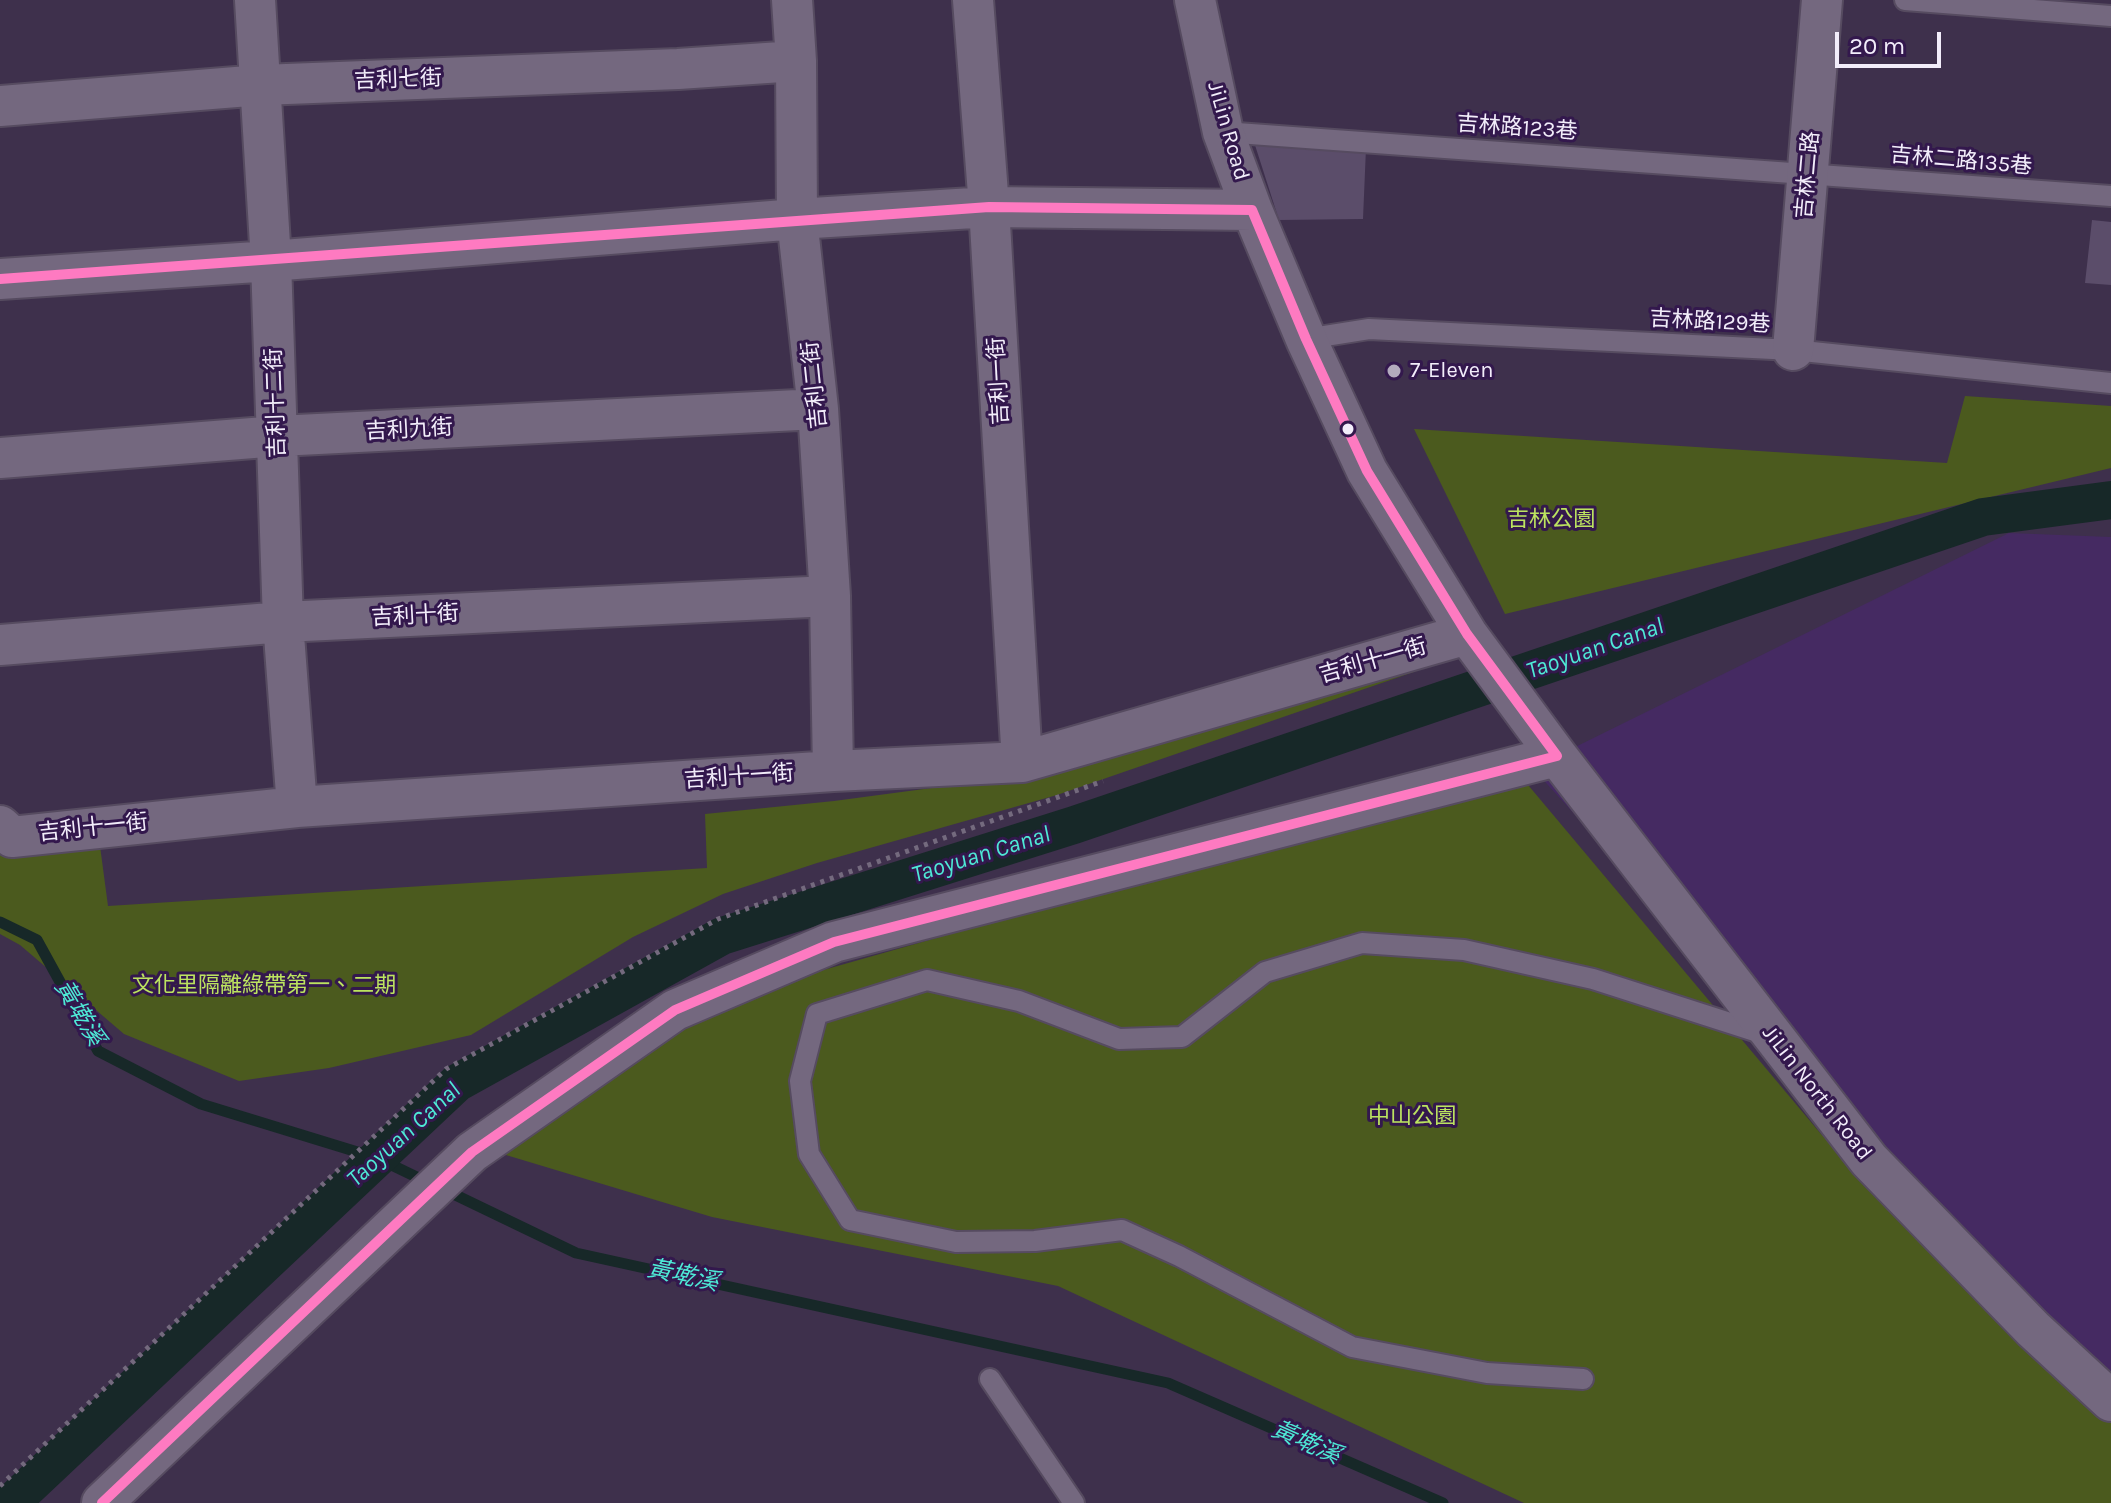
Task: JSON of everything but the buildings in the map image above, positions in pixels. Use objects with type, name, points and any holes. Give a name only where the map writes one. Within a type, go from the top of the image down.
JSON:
[{"type":"street","name":"吉利十二街","points":[[255,0],[271,261],[283,622],[297,807]]},
{"type":"street","name":"吉利二街","points":[[792,0],[796,61],[797,219],[818,409],[830,596],[833,771]]},
{"type":"street","name":"吉利一街","points":[[973,0],[989,207],[1022,762]]},
{"type":"street","name":"JiLin Road","points":[[1195,0],[1223,132],[1306,339],[1367,471],[1476,647],[1557,756]]},
{"type":"street","name":"吉林二路","points":[[1793,350],[1822,0]]},
{"type":"street","name":"吉利七街","points":[[0,106],[261,85],[678,69],[796,61]]},
{"type":"street","points":[[0,279],[989,207],[1252,210]]},
{"type":"street","name":"吉利九街","points":[[0,458],[278,436],[818,409]]},
{"type":"street","name":"吉利十街","points":[[0,645],[283,622],[830,596]]},
{"type":"street","name":"吉利十一街","points":[[0,826],[12,837],[297,807],[833,771],[1022,762],[1476,647]]},
{"type":"street","points":[[102,1503],[472,1152],[675,1010],[834,942],[1557,756]]},
{"type":"street","name":"JiLin North Road","points":[[1557,756],[1869,1160],[2033,1329],[2111,1401]]},
{"type":"lane","points":[[1905,0],[2111,16]]},
{"type":"lane","name":"吉林路123巷","points":[[1223,132],[1808,173]]},
{"type":"lane","name":"吉林二路135巷","points":[[1808,173],[2111,196]]},
{"type":"lane","name":"吉林路129巷","points":[[1306,339],[1369,329],[1793,350],[2111,383]]},
{"type":"lane","points":[[1583,1379],[1487,1373],[1352,1347],[1179,1256],[1122,1230],[1035,1241],[956,1242],[850,1220],[809,1154],[800,1081],[817,1014],[927,980],[1019,1001],[1119,1039],[1182,1037],[1265,972],[1362,943],[1464,950],[1593,979],[1771,1036]]},
{"type":"lane","points":[[990,1379],[1074,1503]]},
{"type":"path","points":[[0,1486],[446,1069],[718,919],[1105,781]]},
{"type":"shaded area","points":[[2009,533],[2111,537],[2111,1401],[1515,749],[1557,756]]},
{"type":"green space","name":"吉林公園","points":[[1965,396],[2111,406],[2111,468],[1505,614],[1414,429],[1947,463]]},
{"type":"green space","name":"文化里隔離綠帶第一、二期","points":[[1460,656],[1057,795],[817,863],[723,894],[633,937],[471,1035],[329,1068],[239,1081],[124,1034],[20,945],[0,934],[0,832],[98,831],[108,906],[707,868],[705,814],[834,801],[1044,773]]},
{"type":"green space","name":"中山公園","points":[[1518,773],[1821,1134],[2111,1417],[2111,1503],[1524,1503],[1058,1286],[712,1217],[496,1152],[707,1003]]},
{"type":"waterway","name":"Taoyuan Canal","points":[[11,1503],[457,1083],[722,936],[1074,825],[1983,517],[2111,500]]},
{"type":"waterway","name":"黃墘溪","points":[[0,922],[37,940],[98,1051],[201,1104],[377,1158],[427,1182]]},
{"type":"waterway","name":"黃墘溪","points":[[443,1189],[576,1253],[1168,1383],[1443,1503]]},
{"type":"transit line","points":[[0,279],[989,207],[1252,210],[1306,339],[1367,471],[1467,634],[1557,756],[834,942],[675,1010],[472,1152],[102,1503]]},
{"type":"place","name":"7-Eleven","points":[[1394,371]]}]
